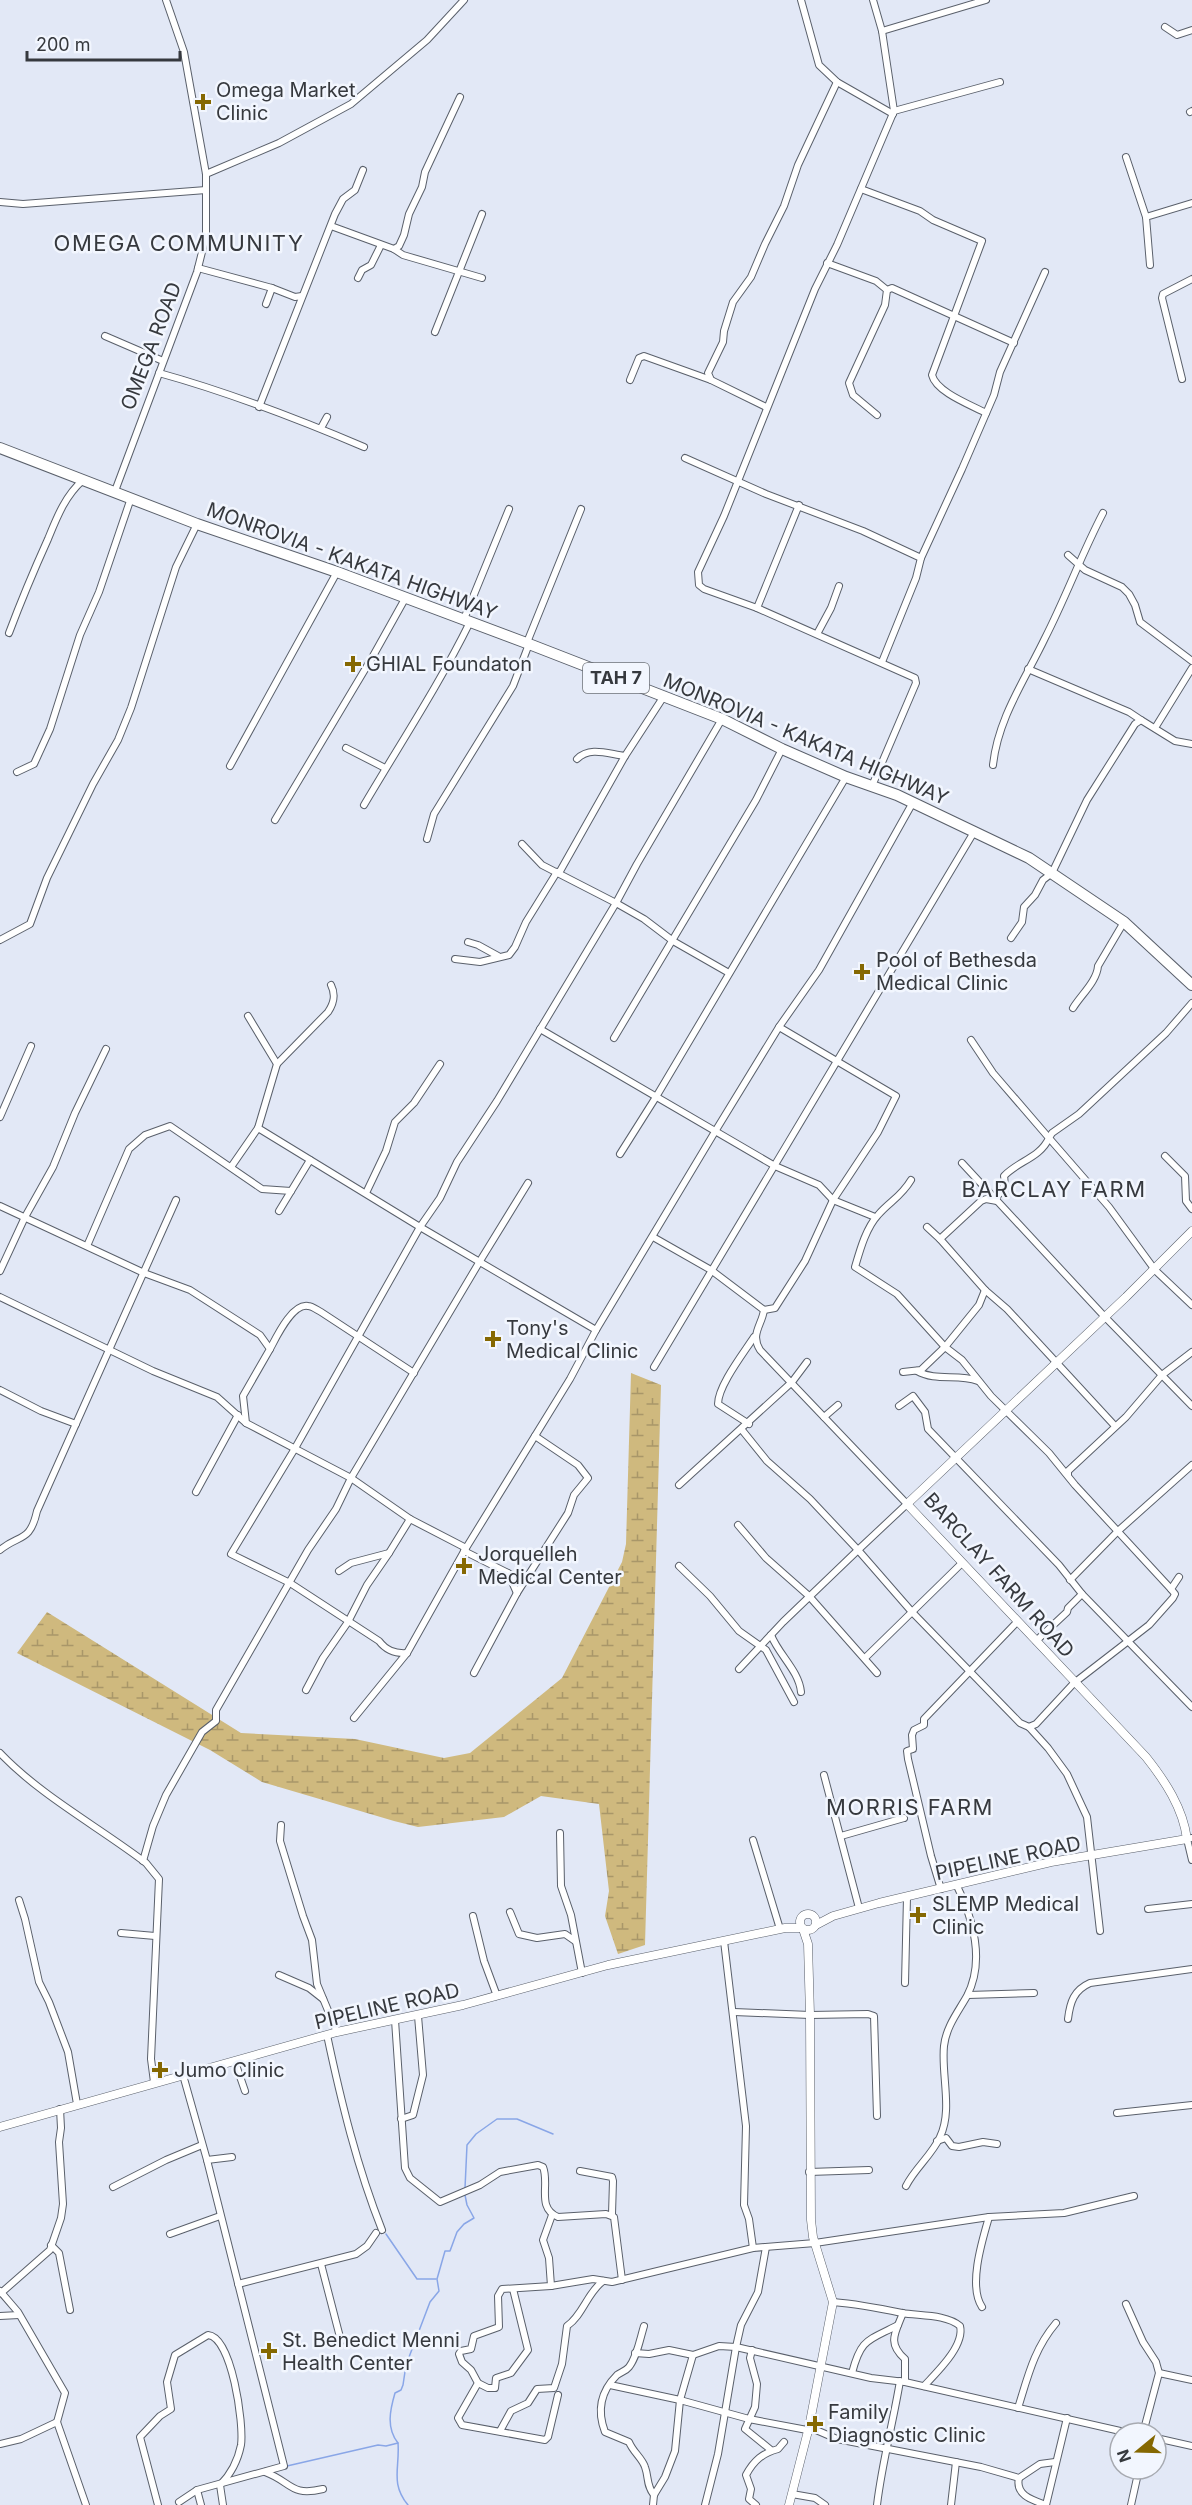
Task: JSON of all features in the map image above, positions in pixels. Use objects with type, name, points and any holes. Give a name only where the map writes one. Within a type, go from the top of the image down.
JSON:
[{"type":"highway","name":"MONROVIA - KAKATA HIGHWAY","points":[[0,448],[197,524],[406,597],[664,696],[722,719],[782,749],[912,804],[1029,858],[1124,922],[1192,985]]},
{"type":"street","name":"OMEGA ROAD","points":[[116,491],[198,268],[206,236],[206,174],[184,52],[166,0]]},
{"type":"street","points":[[206,174],[279,143],[351,104],[427,40],[464,0]]},
{"type":"street","points":[[801,0],[819,64],[837,82],[894,113],[1000,82]]},
{"type":"street","points":[[872,786],[916,680],[882,662],[757,608],[704,589],[698,580],[698,572],[738,481],[766,407],[827,263],[894,113],[882,31],[873,0]]},
{"type":"street","points":[[882,31],[986,0]]},
{"type":"street","points":[[1165,27],[1176,35],[1192,30]]},
{"type":"street","points":[[711,380],[708,373],[723,342],[724,331],[734,302],[752,277],[784,206],[798,165],[837,82]]},
{"type":"street","points":[[394,249],[399,246],[404,235],[409,214],[422,187],[425,172],[460,97]]},
{"type":"street","points":[[1126,157],[1146,217],[1150,265]]},
{"type":"street","points":[[259,407],[289,328],[302,303],[302,296],[312,279],[331,226],[343,199],[355,190],[363,170]]},
{"type":"street","points":[[861,189],[921,211],[933,220],[982,241],[932,375],[934,381],[942,389],[986,413]]},
{"type":"street","points":[[0,202],[23,204],[206,190]]},
{"type":"street","points":[[1146,217],[1192,202]]},
{"type":"street","points":[[435,332],[482,214]]},
{"type":"street","points":[[331,226],[394,249],[403,255],[482,278]]},
{"type":"street","points":[[358,278],[362,270],[371,265],[381,245]]},
{"type":"street","points":[[827,263],[876,281],[887,290]]},
{"type":"street","points":[[198,268],[272,288],[295,297],[302,296]]},
{"type":"street","points":[[882,662],[916,578],[921,558],[986,413],[1000,372],[1045,272]]},
{"type":"street","points":[[1182,379],[1162,298],[1168,290],[1192,279]]},
{"type":"street","points":[[266,304],[272,288]]},
{"type":"street","points":[[887,290],[892,288],[1014,343]]},
{"type":"street","points":[[877,415],[853,395],[849,383],[885,305],[887,290]]},
{"type":"street","points":[[105,336],[162,361]]},
{"type":"street","points":[[630,380],[639,358],[644,356],[711,380],[766,407]]},
{"type":"street","points":[[159,373],[189,381],[321,428],[364,447]]},
{"type":"street","points":[[321,428],[327,417]]},
{"type":"street","points":[[685,458],[863,531],[921,558]]},
{"type":"street","points":[[9,633],[38,556],[57,517],[71,490],[84,480]]},
{"type":"street","points":[[17,772],[26,770],[34,764],[50,729],[80,635],[99,592],[131,498]]},
{"type":"street","points":[[757,608],[799,505]]},
{"type":"street","points":[[364,805],[447,669],[509,509]]},
{"type":"street","points":[[428,839],[434,814],[488,730],[513,686],[529,644],[528,640],[581,509]]},
{"type":"street","points":[[993,765],[1000,728],[1045,639],[1103,513]]},
{"type":"street","points":[[0,940],[30,924],[47,878],[93,784],[118,740],[131,708],[176,567],[197,524]]},
{"type":"street","points":[[1068,555],[1079,566],[1122,587],[1129,594],[1140,622],[1192,661]]},
{"type":"street","points":[[230,766],[337,572]]},
{"type":"street","points":[[817,634],[829,613],[839,586]]},
{"type":"street","points":[[275,820],[406,597]]},
{"type":"street","points":[[1155,728],[1192,668]]},
{"type":"street","points":[[1028,669],[1129,712],[1175,741],[1192,744]]},
{"type":"street","points":[[455,959],[480,962],[509,955],[526,922],[558,873],[625,756],[664,696]]},
{"type":"street","points":[[407,1653],[398,1654],[385,1649],[379,1641],[290,1583],[231,1554],[294,1450],[420,1227],[440,1198],[458,1162],[616,903],[722,719]]},
{"type":"street","points":[[1011,938],[1022,922],[1024,908],[1043,880],[1052,873],[1087,800],[1135,724],[1141,720]]},
{"type":"street","points":[[346,748],[386,768]]},
{"type":"street","points":[[614,1038],[756,800],[782,749]]},
{"type":"street","points":[[577,759],[583,753],[598,751],[625,756]]},
{"type":"street","points":[[620,1154],[846,777]]},
{"type":"street","points":[[354,1718],[407,1653],[465,1550],[716,1130],[779,1027],[819,970],[912,804]]},
{"type":"street","points":[[654,1367],[974,832]]},
{"type":"street","points":[[522,844],[542,865],[616,903],[673,941],[729,974]]},
{"type":"street","points":[[1073,1008],[1082,993],[1088,989],[1098,966],[1124,922]]},
{"type":"street","points":[[468,942],[498,956]]},
{"type":"street","points":[[231,1167],[258,1128],[277,1064],[334,1004],[334,992],[331,985]]},
{"type":"street","points":[[996,1200],[1002,1192],[1004,1176],[1019,1163],[1039,1153],[1052,1133],[1079,1114],[1166,1033],[1192,1003]]},
{"type":"street","points":[[248,1016],[277,1064]]},
{"type":"street","points":[[653,1237],[711,1270],[764,1310],[775,1308],[805,1261],[833,1200],[878,1132],[896,1096],[779,1027]]},
{"type":"street","points":[[540,1029],[775,1166],[819,1185],[833,1200],[875,1217]]},
{"type":"street","points":[[971,1040],[993,1073],[1109,1207],[1155,1270],[1192,1305]]},
{"type":"street","points":[[0,1117],[31,1046]]},
{"type":"street","points":[[0,1271],[25,1217],[53,1167],[75,1113],[106,1049]]},
{"type":"street","points":[[366,1193],[386,1151],[395,1122],[414,1103],[440,1064]]},
{"type":"street","points":[[87,1246],[129,1149],[145,1136],[170,1126],[262,1189],[291,1191]]},
{"type":"street","points":[[258,1128],[420,1227],[480,1260],[596,1330]]},
{"type":"street","points":[[1165,1156],[1185,1176],[1186,1201],[1192,1209]]},
{"type":"street","points":[[279,1211],[310,1160]]},
{"type":"street","points":[[962,1164],[1192,1406]]},
{"type":"street","points":[[911,1180],[903,1193],[875,1217],[860,1246],[855,1267],[897,1294],[945,1347],[962,1360],[1005,1410],[1049,1453],[1175,1594],[1149,1625],[1074,1683],[1036,1724],[1029,1727]]},
{"type":"street","points":[[143,1861],[153,1826],[166,1794],[202,1732],[216,1721],[216,1710],[308,1550],[336,1509],[351,1478],[528,1183]]},
{"type":"street","points":[[940,1239],[981,1201],[986,1198],[996,1200]]},
{"type":"street","points":[[0,1550],[25,1536],[34,1523],[37,1511],[176,1200]]},
{"type":"street","points":[[0,1206],[144,1273],[190,1290],[260,1335],[270,1349]]},
{"type":"street","points":[[927,1227],[1115,1426]]},
{"type":"street","name":"BARCLAY FARM ROAD","points":[[1189,1838],[1183,1818],[1160,1775],[1146,1757],[907,1504],[1155,1270],[1192,1231]]},
{"type":"street","points":[[917,1371],[945,1347],[979,1305],[985,1290]]},
{"type":"street","points":[[0,1297],[153,1371],[217,1397],[246,1423],[351,1478],[410,1519],[515,1577],[530,1575]]},
{"type":"street","points":[[246,1423],[243,1396],[288,1318],[302,1306],[308,1305],[414,1373]]},
{"type":"street","points":[[749,1424],[718,1404],[718,1399],[730,1375],[755,1336],[764,1310]]},
{"type":"street","points":[[739,1670],[809,1596],[907,1504],[760,1350],[755,1343],[755,1336]]},
{"type":"street","points":[[1068,1475],[1068,1471],[1139,1403],[1162,1375],[1192,1352]]},
{"type":"street","points":[[679,1485],[749,1424],[792,1382],[807,1362]]},
{"type":"street","points":[[903,1372],[917,1371],[934,1378],[955,1377],[979,1381]]},
{"type":"street","points":[[0,1390],[41,1411],[76,1424]]},
{"type":"street","points":[[899,1406],[913,1396],[925,1412],[928,1429],[1059,1565],[1082,1594],[1192,1707]]},
{"type":"street","points":[[825,1417],[838,1405]]},
{"type":"street","points":[[196,1492],[238,1415]]},
{"type":"street","points":[[742,1430],[767,1461],[810,1500],[858,1550],[912,1612],[1020,1723],[1029,1727],[1067,1774],[1087,1817],[1100,1931]]},
{"type":"street","points":[[474,1673],[517,1593],[568,1513],[574,1495],[588,1478],[578,1465],[535,1436]]},
{"type":"street","points":[[1070,1580],[1118,1531],[1192,1466]]},
{"type":"street","points":[[306,1690],[323,1658],[348,1622],[367,1584],[410,1519]]},
{"type":"street","points":[[738,1525],[766,1558],[809,1596],[878,1673]]},
{"type":"street","points":[[339,1571],[351,1563],[389,1553]]},
{"type":"street","points":[[865,1658],[962,1563]]},
{"type":"street","points":[[679,1566],[710,1596],[739,1630],[766,1650],[794,1702]]},
{"type":"street","points":[[507,1573],[517,1593]]},
{"type":"street","points":[[1171,1589],[1179,1577]]},
{"type":"street","points":[[1036,1641],[1067,1612],[1082,1594]]},
{"type":"street","points":[[941,1888],[931,1856],[908,1751],[913,1749],[912,1735],[914,1730],[924,1725],[924,1719],[1017,1622]]},
{"type":"street","points":[[771,1635],[775,1646],[800,1683],[801,1692]]},
{"type":"street","points":[[0,1753],[38,1786],[143,1861],[159,1879],[152,2053],[154,2082]]},
{"type":"street","points":[[824,1775],[859,1908]]},
{"type":"street","points":[[841,1836],[904,1818]]},
{"type":"street","points":[[281,1825],[280,1841],[312,1940],[317,1984],[337,2032]]},
{"type":"street","points":[[560,1833],[561,1886],[571,1914],[582,1973]]},
{"type":"street","points":[[1189,1838],[1192,1860]]},
{"type":"street","name":"PIPELINE ROAD","points":[[815,1926],[832,1916],[859,1908],[1051,1862],[1091,1857],[1189,1838]]},
{"type":"street","points":[[753,1840],[782,1928]]},
{"type":"street","points":[[906,2186],[912,2173],[937,2141],[944,2122],[946,2108],[944,2047],[947,2032],[968,1995],[975,1967],[976,1940],[973,1924],[957,1886]]},
{"type":"street","points":[[905,1983],[907,1897]]},
{"type":"street","points":[[19,1900],[26,1919],[39,1982],[68,2052],[77,2104]]},
{"type":"street","points":[[1148,1909],[1192,1904]]},
{"type":"street","points":[[510,1912],[519,1934],[537,1938],[565,1934],[575,1941]]},
{"type":"street","points":[[789,2505],[808,2429],[833,2302],[815,2243],[811,2220],[809,2172],[812,2108],[808,1944],[800,1918],[805,1914],[816,1918],[808,1944]]},
{"type":"street","name":"PIPELINE ROAD","points":[[812,1915],[832,1916]]},
{"type":"street","points":[[473,1916],[484,1961],[497,1996]]},
{"type":"street","name":"PIPELINE ROAD","points":[[782,1928],[800,1918]]},
{"type":"street","points":[[802,1928],[810,1930],[815,1926]]},
{"type":"street","name":"PIPELINE ROAD","points":[[0,2127],[337,2032],[418,2016],[608,1965],[782,1928],[802,1928]]},
{"type":"street","points":[[122,1933],[155,1936]]},
{"type":"street","points":[[724,1941],[746,2126],[744,2205],[749,2219],[753,2248]]},
{"type":"street","points":[[1068,2019],[1072,1998],[1083,1986],[1090,1983],[1192,1969]]},
{"type":"street","points":[[279,1975],[309,1988],[323,2000]]},
{"type":"street","points":[[968,1995],[1034,1993]]},
{"type":"street","points":[[734,2012],[874,2016],[878,2116]]},
{"type":"street","points":[[401,2119],[413,2115],[423,2075],[418,2016]]},
{"type":"street","points":[[395,2020],[405,2168],[411,2178],[440,2202],[501,2172],[538,2165],[545,2171],[545,2204],[546,2209],[552,2214],[558,2217],[612,2214]]},
{"type":"street","points":[[238,2284],[321,2264],[362,2250],[379,2231],[348,2130],[345,2107],[327,2035]]},
{"type":"street","points":[[235,2062],[244,2091]]},
{"type":"street","points":[[179,2502],[197,2490],[284,2466],[207,2160],[183,2075]]},
{"type":"street","points":[[1118,2113],[1192,2105]]},
{"type":"street","points":[[60,2109],[62,2128],[58,2142],[63,2204],[50,2250],[1,2292],[19,2315],[65,2393],[57,2422],[86,2505]]},
{"type":"street","points":[[937,2141],[946,2138],[955,2147],[983,2142],[997,2144]]},
{"type":"street","points":[[113,2187],[202,2145]]},
{"type":"street","points":[[207,2160],[232,2157]]},
{"type":"street","points":[[809,2172],[869,2170]]},
{"type":"street","points":[[580,2171],[612,2177],[614,2181],[612,2214],[615,2220],[622,2280]]},
{"type":"street","points":[[513,2289],[528,2350],[511,2373],[496,2378],[495,2388],[488,2388],[478,2383],[471,2370],[462,2362],[459,2354],[461,2351],[471,2349],[474,2336],[499,2327],[499,2292],[502,2289],[551,2286],[593,2279],[622,2280],[753,2248],[815,2243],[989,2217],[1064,2213],[1134,2196]]},
{"type":"street","points":[[551,2286],[549,2258],[543,2240],[552,2214]]},
{"type":"street","points":[[170,2234],[220,2216]]},
{"type":"street","points":[[982,2307],[976,2295],[976,2279],[981,2242],[989,2217]]},
{"type":"street","points":[[51,2245],[59,2253],[70,2310]]},
{"type":"street","points":[[705,2505],[718,2454],[735,2347],[741,2325],[758,2292],[766,2247]]},
{"type":"street","points":[[321,2264],[341,2341]]},
{"type":"street","points":[[500,2431],[511,2411],[528,2403],[537,2389],[554,2388],[564,2356],[567,2326],[574,2322],[591,2294],[603,2281]]},
{"type":"street","points":[[833,2302],[868,2305],[936,2317],[960,2326],[961,2331],[951,2356],[924,2386]]},
{"type":"street","points":[[1126,2304],[1143,2342],[1156,2362],[1159,2373],[1146,2421]]},
{"type":"street","points":[[877,2505],[882,2465],[888,2450],[905,2359],[896,2352],[894,2344],[903,2313]]},
{"type":"street","points":[[0,2316],[19,2315]]},
{"type":"street","points":[[1018,2408],[1036,2351],[1043,2338],[1056,2323]]},
{"type":"street","points":[[852,2373],[856,2356],[865,2342],[898,2324]]},
{"type":"street","points":[[644,2326],[627,2369],[619,2373],[610,2385],[600,2402],[599,2411],[604,2431],[629,2442],[635,2455],[643,2462],[648,2486],[654,2494]]},
{"type":"street","points":[[158,2505],[140,2437],[160,2416],[171,2409],[167,2382],[175,2355],[208,2335],[216,2338],[221,2344],[233,2372],[242,2429],[239,2453],[232,2474],[220,2485]]},
{"type":"street","points":[[635,2353],[649,2354],[669,2350],[693,2355],[719,2346],[735,2347],[852,2373],[902,2381],[1108,2428]]},
{"type":"street","points":[[752,2350],[750,2358],[757,2384],[755,2407],[746,2432],[754,2435],[771,2450]]},
{"type":"street","points":[[653,2505],[654,2494],[665,2476],[675,2451],[680,2400],[693,2355]]},
{"type":"street","points":[[1159,2373],[1192,2380]]},
{"type":"street","points":[[478,2383],[458,2418],[462,2425],[545,2440],[548,2437],[558,2395]]},
{"type":"street","points":[[610,2385],[680,2400],[749,2419],[808,2429],[837,2439],[956,2462],[1019,2478]]},
{"type":"street","points":[[1055,2462],[1040,2464],[1019,2478],[1020,2491],[1046,2505],[1067,2418]]},
{"type":"street","points":[[0,2444],[21,2439],[57,2422]]},
{"type":"street","points":[[1168,2441],[1192,2446]]},
{"type":"street","points":[[756,2505],[749,2499],[751,2489],[746,2475],[758,2458],[771,2450],[778,2449],[784,2442]]},
{"type":"street","points":[[951,2505],[956,2462]]},
{"type":"street","points":[[264,2472],[279,2477],[294,2490],[306,2493],[322,2489]]},
{"type":"street","points":[[1131,2505],[1136,2481]]},
{"type":"street","points":[[220,2485],[223,2505]]},
{"type":"street","points":[[197,2490],[201,2505]]},
{"type":"street","points":[[792,2494],[825,2505]]},
{"type":"green space","points":[[631,1373],[661,1385],[645,1945],[618,1954],[605,1916],[609,1891],[599,1804],[541,1796],[504,1817],[418,1827],[394,1821],[262,1782],[210,1750],[17,1653],[47,1612],[241,1733],[355,1739],[444,1758],[470,1753],[562,1678],[622,1562],[626,1544]]},
{"type":"waterway","points":[[465,2188],[467,2145],[476,2134],[497,2119],[517,2119],[553,2134]]},
{"type":"waterway","points":[[398,2443],[390,2425],[393,2399],[395,2393],[401,2390],[403,2385],[406,2365],[430,2302],[439,2291],[437,2279],[445,2251],[450,2251],[457,2232],[474,2218],[465,2195]]},
{"type":"waterway","points":[[386,2234],[417,2279],[436,2279]]},
{"type":"waterway","points":[[287,2466],[378,2445],[398,2443],[397,2482],[402,2497],[408,2505]]},
{"type":"place","name":"Omega Market Clinic","points":[[203,102]]},
{"type":"place","name":"GHIAL Foundaton","points":[[353,664]]},
{"type":"place","name":"Pool of Bethesda Medical Clinic","points":[[862,972]]},
{"type":"place","name":"Tony's Medical Clinic","points":[[493,1339]]},
{"type":"place","name":"Jorquelleh Medical Center","points":[[464,1566]]},
{"type":"place","name":"SLEMP Medical Clinic","points":[[918,1915]]},
{"type":"place","name":"Jumo Clinic","points":[[160,2070]]},
{"type":"place","name":"St. Benedict Menni Health Center","points":[[269,2351]]},
{"type":"place","name":"Family Diagnostic Clinic","points":[[815,2424]]},
{"type":"district","name":"OMEGA COMMUNITY","points":[[179,243]]},
{"type":"district","name":"BARCLAY FARM","points":[[1054,1189]]},
{"type":"district","name":"MORRIS FARM","points":[[910,1807]]}]
